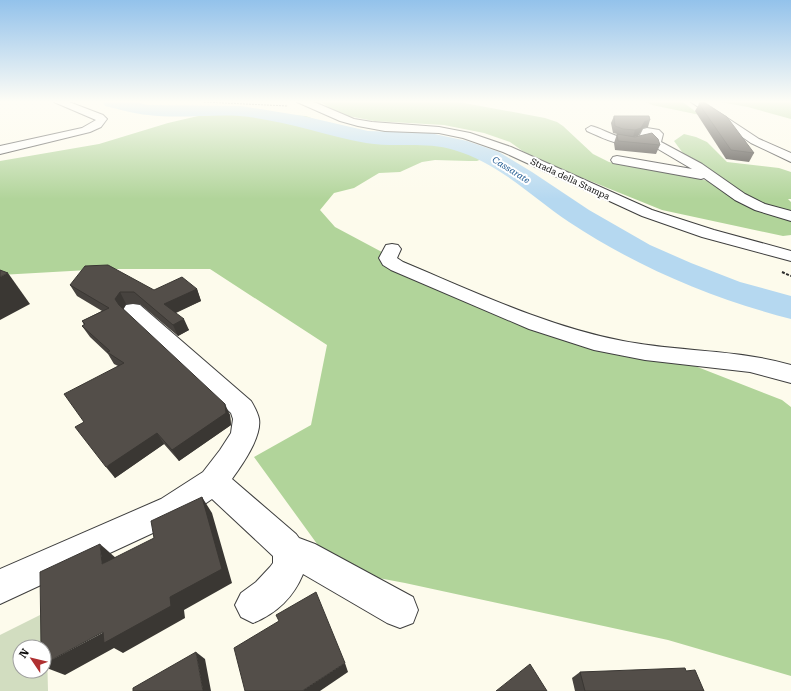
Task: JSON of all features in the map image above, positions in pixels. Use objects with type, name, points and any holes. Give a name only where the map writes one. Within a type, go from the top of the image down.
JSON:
[{"type":"street","points":[[0,150],[68,134]]},
{"type":"street","name":"Strada della Stampa","points":[[462,134],[533,162],[644,212],[705,233],[791,256]]},
{"type":"street","points":[[605,134],[634,143],[644,139],[646,134]]},
{"type":"street","points":[[656,134],[655,141],[657,144],[697,167],[750,202],[791,216]]},
{"type":"street","points":[[745,134],[755,141],[787,155]]},
{"type":"street","points":[[617,160],[709,176]]},
{"type":"street","points":[[392,249],[388,258],[389,261],[397,266],[512,315],[570,336],[625,349],[761,366],[791,374]]},
{"type":"street","points":[[0,587],[172,509],[213,481],[230,459],[244,435],[246,426],[245,413],[239,404],[133,310]]},
{"type":"street","points":[[213,481],[285,545],[289,552],[288,568],[282,580],[265,598],[254,605]]},
{"type":"street","points":[[289,552],[303,556],[400,610]]},
{"type":"path","points":[[780,271],[791,276]]},
{"type":"green space","points":[[131,134],[361,134],[427,139],[484,158],[477,161],[435,160],[422,162],[400,172],[379,173],[354,188],[334,193],[320,210],[335,227],[380,251],[532,317],[654,350],[782,400],[791,407],[791,676],[668,640],[405,583],[336,570],[254,457],[311,425],[327,345],[210,269],[106,269],[0,275],[0,161],[99,144]]},
{"type":"green space","points":[[488,134],[572,134],[593,154],[609,162],[709,181],[688,160],[674,141],[684,134],[696,137],[707,142],[727,162],[779,168],[791,172],[791,199],[788,199],[791,202],[791,235],[783,236],[662,210],[531,157],[510,142]]},
{"type":"green space","points":[[46,612],[47,639],[12,639],[12,679],[48,679],[48,691],[0,691],[0,635]]},
{"type":"building","points":[[617,134],[635,137],[653,134],[658,139],[660,145],[618,141]]},
{"type":"building","points":[[720,134],[740,134],[754,153],[731,150]]},
{"type":"building","points":[[108,265],[154,290],[182,277],[197,289],[164,304],[184,319],[173,325],[134,292],[120,292],[115,299],[119,305],[225,404],[226,413],[172,450],[157,433],[106,467],[75,427],[84,422],[64,394],[124,363],[107,352],[110,351],[82,326],[85,324],[82,321],[109,308],[70,285],[85,266]]},
{"type":"building","points":[[0,270],[8,273],[0,277]]},
{"type":"building","points":[[202,497],[222,569],[170,597],[171,606],[104,643],[103,632],[52,660],[52,639],[41,639],[40,572],[100,544],[102,564],[154,538],[151,521]]},
{"type":"building","points":[[316,592],[345,663],[302,691],[245,691],[234,648],[279,621],[276,615]]},
{"type":"building","points":[[196,652],[203,691],[133,691],[133,688]]},
{"type":"building","points":[[530,664],[547,691],[496,691]]},
{"type":"building","points":[[685,668],[686,671],[695,670],[704,691],[585,691],[580,672]]},
{"type":"waterway","name":"Cassarate","points":[[356,134],[368,137],[430,139],[460,145],[491,157],[524,177],[579,216],[639,251],[680,270],[728,289],[791,308]]}]
